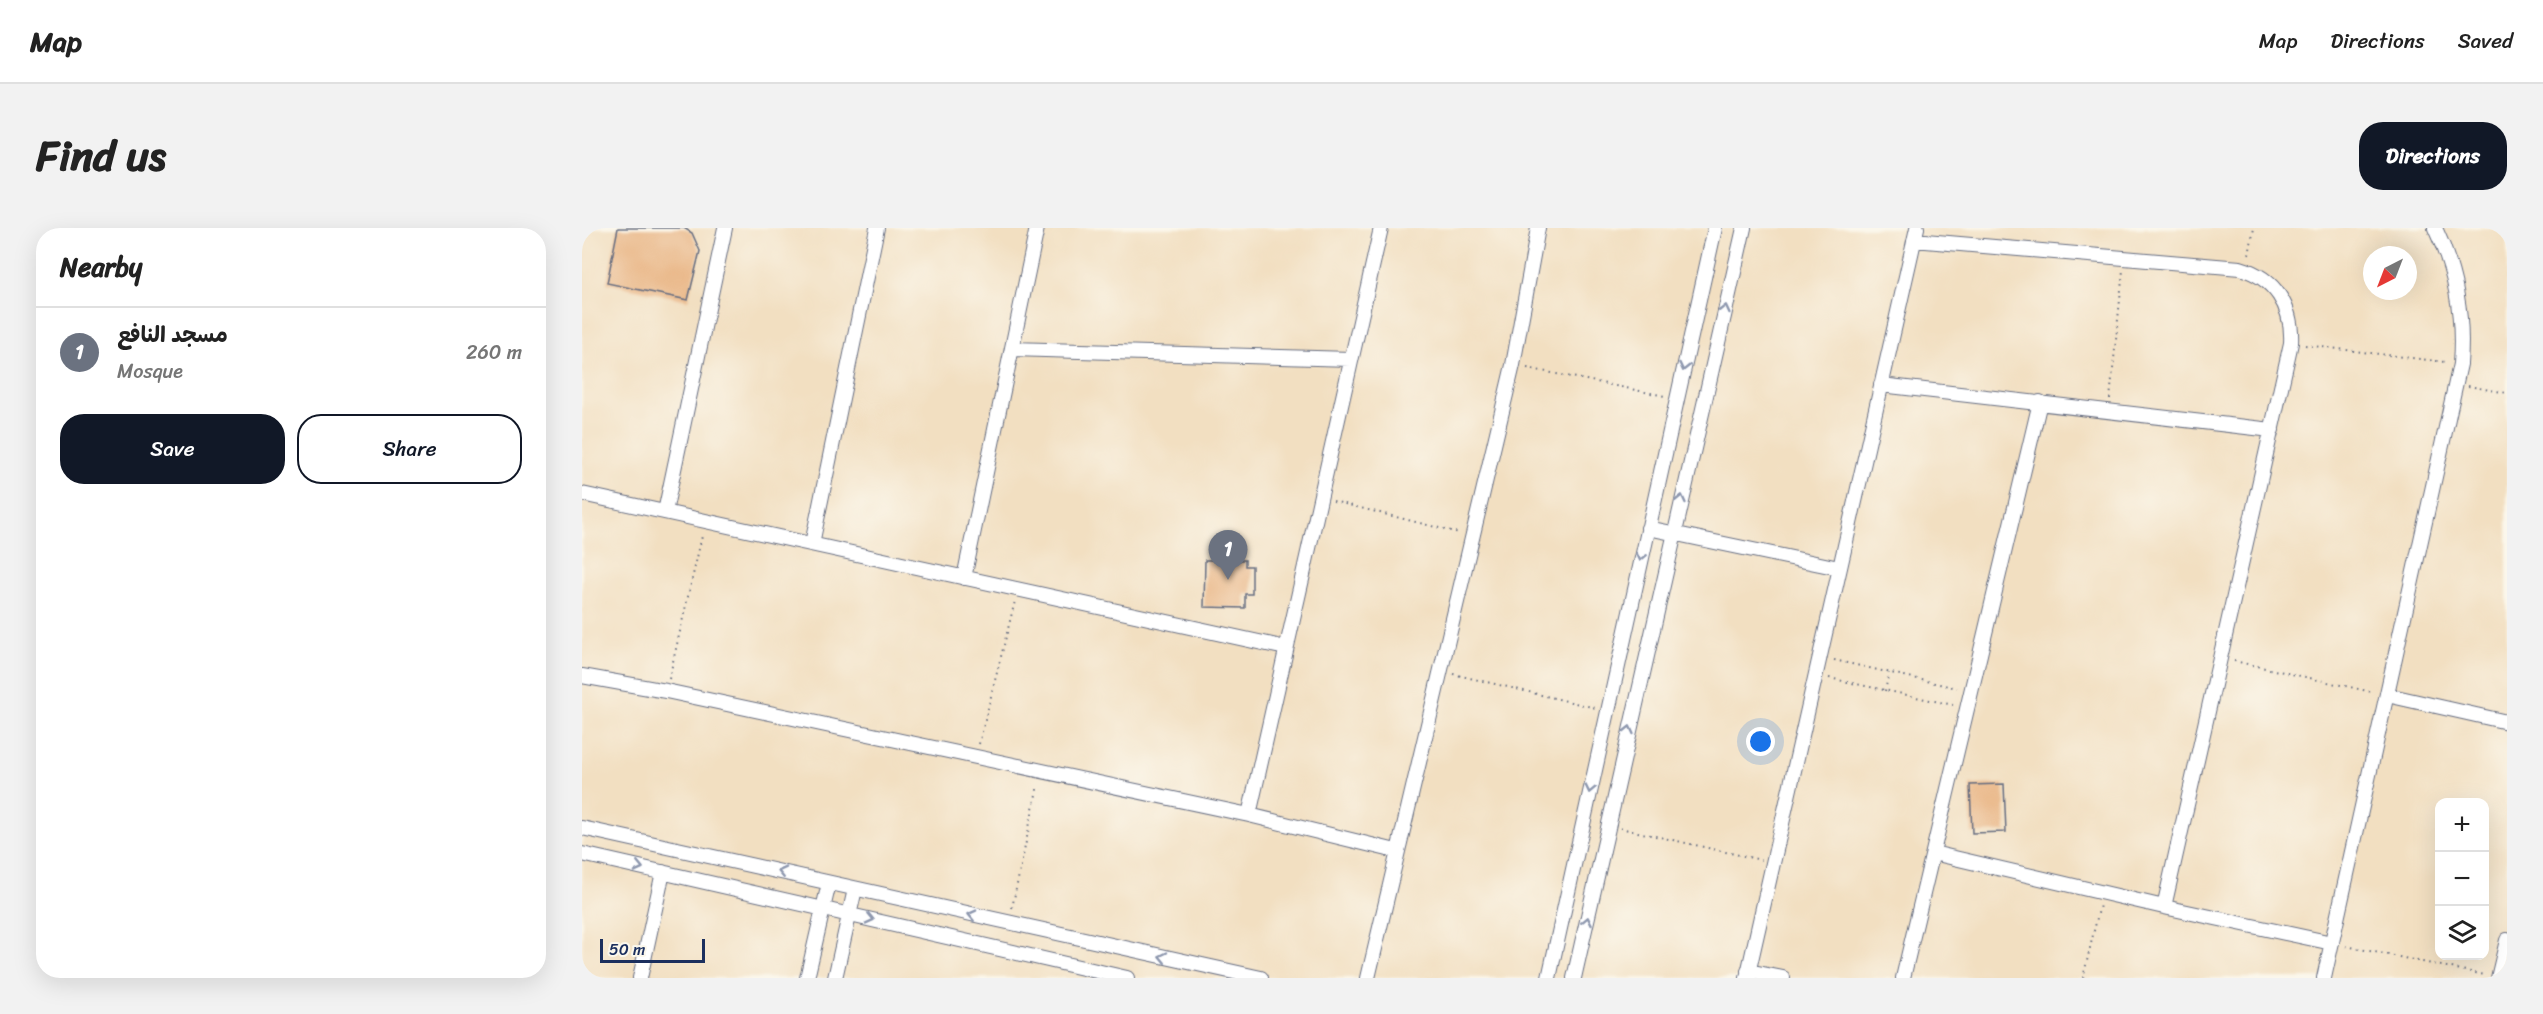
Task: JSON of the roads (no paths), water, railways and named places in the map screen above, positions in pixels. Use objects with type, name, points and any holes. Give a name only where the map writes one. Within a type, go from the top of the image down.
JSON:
[{"type":"street","points":[[664,512],[725,228]]},
{"type":"street","points":[[812,544],[877,228]]},
{"type":"street","points":[[964,578],[1037,228]]},
{"type":"street","points":[[1249,815],[1381,228]]},
{"type":"street","points":[[1368,978],[1396,851],[1442,672],[1513,365],[1538,228]]},
{"type":"street","points":[[1549,978],[1715,228]]},
{"type":"street","points":[[1574,978],[1673,533],[1744,228]]},
{"type":"street","points":[[2324,978],[2460,364],[2461,317],[2457,285],[2436,228]]},
{"type":"street","points":[[1783,978],[1747,974],[1915,234],[2246,270],[2260,276],[2282,298],[2292,327],[2291,343],[2164,907]]},
{"type":"street","points":[[1012,349],[1351,359]]},
{"type":"street","points":[[1881,385],[2272,430]]},
{"type":"street","points":[[1903,978],[2040,402]]},
{"type":"street","points":[[582,494],[1286,648]]},
{"type":"street","points":[[1648,528],[1839,568]]},
{"type":"street","points":[[582,676],[666,691],[1249,815],[1396,851]]},
{"type":"street","points":[[2387,695],[2507,722]]},
{"type":"street","points":[[582,828],[1261,978]]},
{"type":"street","points":[[1933,853],[2164,907],[2332,943]]},
{"type":"street","points":[[582,854],[1127,978]]},
{"type":"street","points":[[640,978],[663,872]]},
{"type":"street","points":[[807,978],[829,883]]},
{"type":"street","points":[[835,978],[855,889]]},
{"type":"street","points":[[2498,978],[2507,940]]},
{"type":"place","name":"مسجد النافع","points":[[1228,580]]}]
